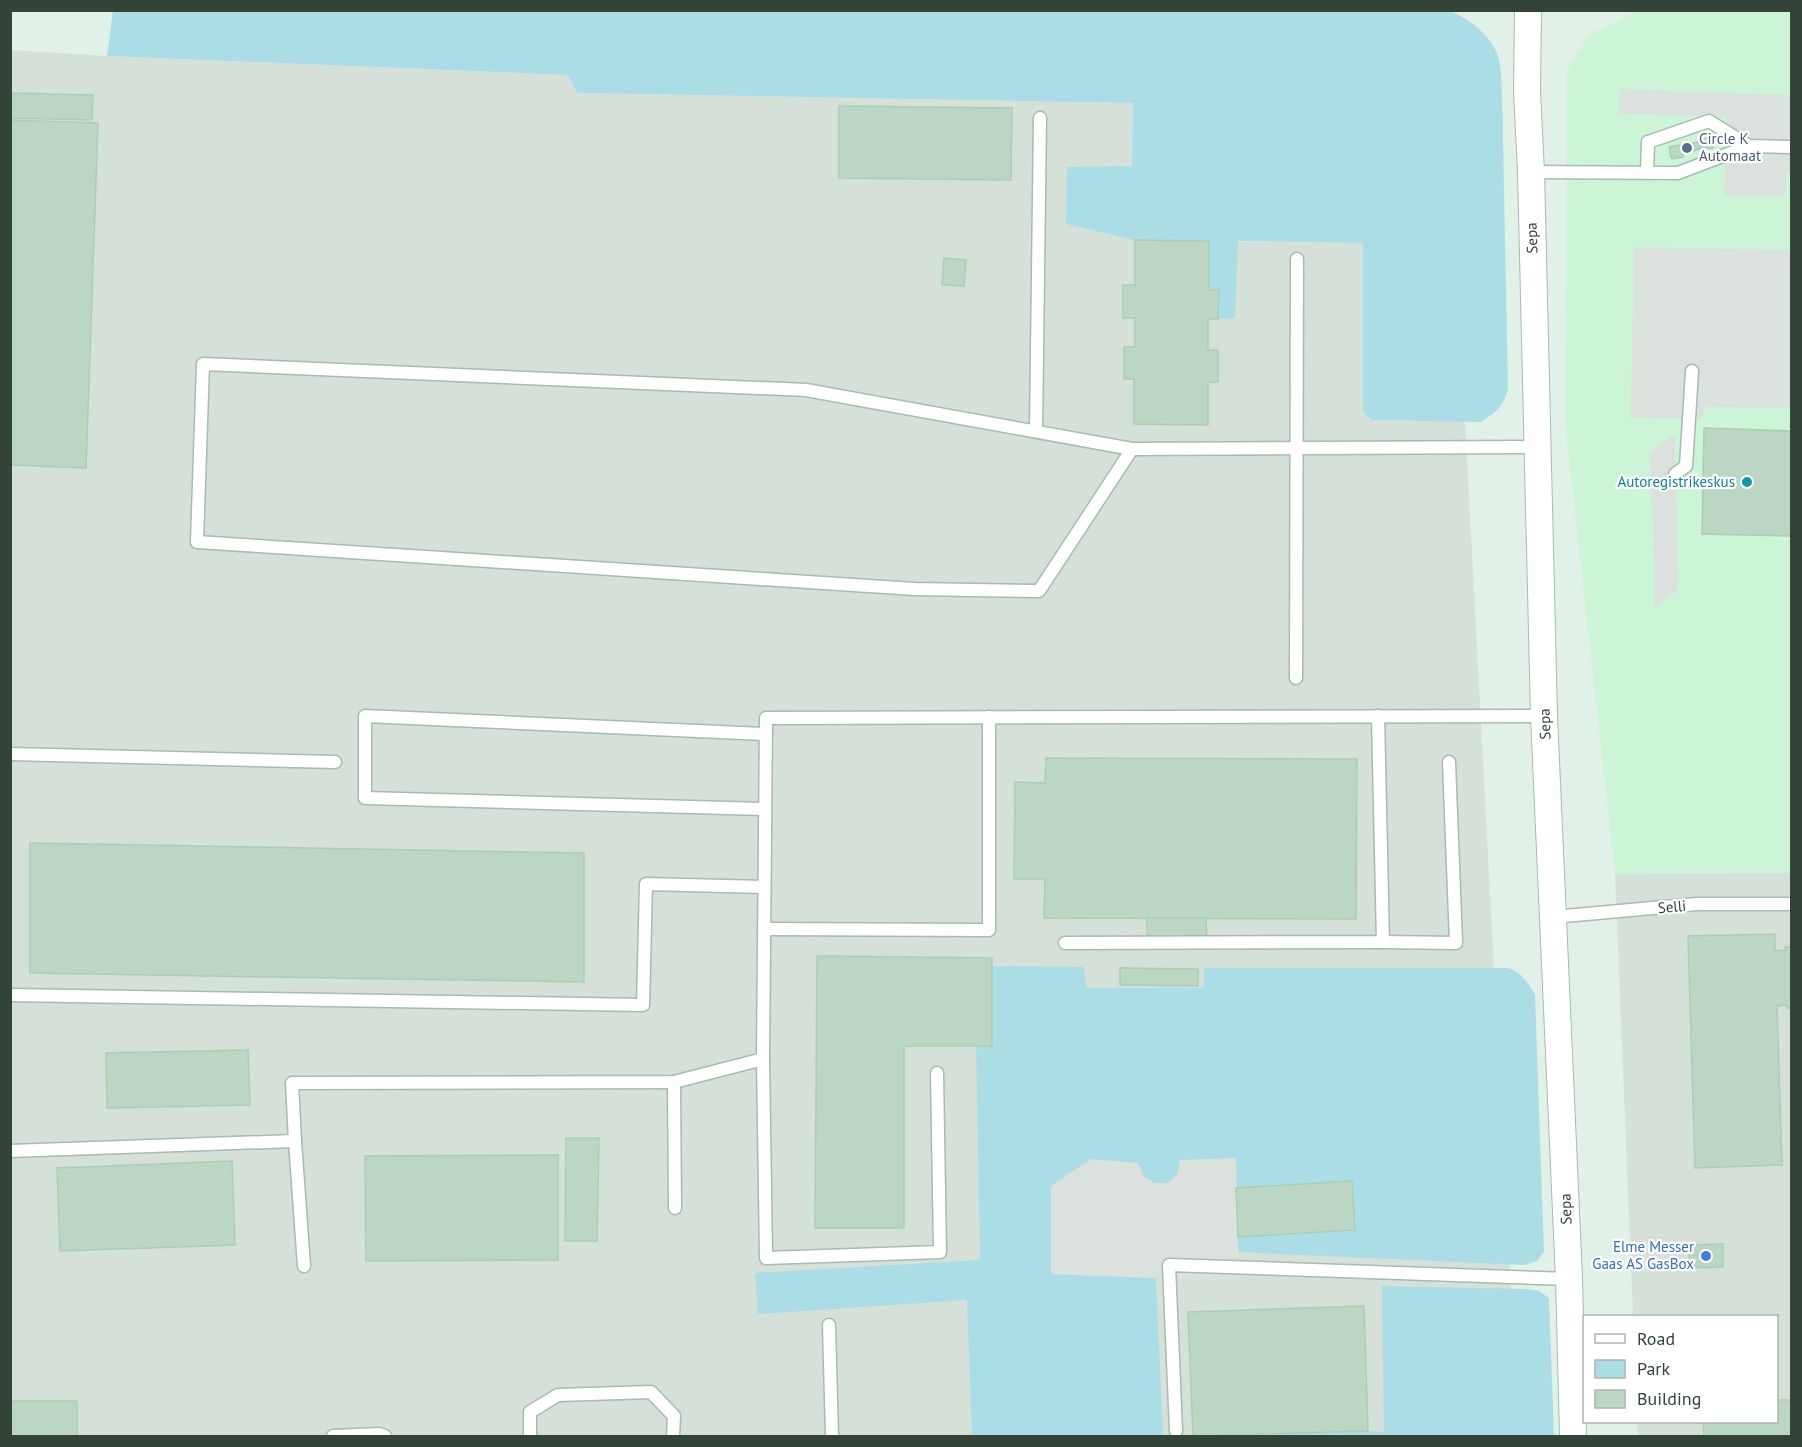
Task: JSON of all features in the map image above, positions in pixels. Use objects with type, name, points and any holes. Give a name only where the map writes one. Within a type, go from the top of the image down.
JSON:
[{"type":"street","name":"Sepa","points":[[1527,10],[1527,91],[1544,716],[1569,1279],[1573,1437]]},
{"type":"lane","points":[[1036,431],[1040,117]]},
{"type":"lane","points":[[1647,172],[1648,142],[1709,121],[1749,146]]},
{"type":"lane","points":[[1531,172],[1678,173],[1749,146],[1791,147]]},
{"type":"lane","points":[[1296,678],[1297,259]]},
{"type":"lane","points":[[1132,448],[1039,591],[915,589],[197,542],[203,364],[806,390],[1132,448],[1538,447]]},
{"type":"lane","points":[[1676,474],[1686,466],[1692,371]]},
{"type":"lane","points":[[765,809],[365,798],[365,716],[766,734]]},
{"type":"lane","points":[[1378,716],[1383,942]]},
{"type":"lane","points":[[937,1073],[940,1252],[766,1258],[763,1059],[766,718],[1544,716]]},
{"type":"lane","points":[[764,929],[989,930],[989,717]]},
{"type":"lane","points":[[10,754],[334,762]]},
{"type":"lane","points":[[1065,943],[1456,943],[1449,762]]},
{"type":"lane","points":[[10,995],[643,1005],[646,884],[764,887]]},
{"type":"lane","name":"Selli","points":[[1553,917],[1697,904],[1791,904]]},
{"type":"lane","points":[[304,1266],[292,1083],[674,1082],[763,1059]]},
{"type":"lane","points":[[674,1082],[675,1208]]},
{"type":"lane","points":[[10,1151],[295,1141]]},
{"type":"lane","points":[[1176,1431],[1169,1265],[1569,1279]]},
{"type":"lane","points":[[829,1325],[832,1437]]},
{"type":"lane","points":[[530,1437],[530,1412],[558,1395],[651,1392],[674,1416],[673,1437]]},
{"type":"lane","points":[[333,1437],[379,1434],[385,1437]]},
{"type":"shaded area","points":[[1637,11],[1791,11],[1791,873],[1615,874],[1565,423],[1567,70],[1590,34]]},
{"type":"shaded area","points":[[10,50],[568,75],[577,93],[1133,103],[1132,167],[1209,241],[1364,243],[1363,412],[1372,420],[1465,421],[1511,1289],[1516,1436],[11,1436]]},
{"type":"shaded area","points":[[1620,89],[1791,95],[1791,172],[1786,172],[1785,197],[1724,195],[1726,117],[1619,114]]},
{"type":"shaded area","points":[[1634,247],[1791,250],[1791,408],[1704,407],[1703,419],[1631,418]]},
{"type":"shaded area","points":[[1675,434],[1678,590],[1655,607],[1650,452]]},
{"type":"shaded area","points":[[1791,873],[1791,1436],[1638,1436],[1637,1423],[1778,1423],[1778,1315],[1633,1315],[1615,874]]},
{"type":"shaded area","points":[[1236,1158],[1239,1281],[1051,1274],[1051,1186],[1091,1159],[1138,1163],[1144,1177],[1155,1183],[1168,1183],[1177,1175],[1180,1160]]},
{"type":"green space","points":[[113,10],[1445,10],[1461,16],[1477,27],[1495,48],[1500,64],[1508,389],[1498,409],[1480,422],[1372,420],[1363,412],[1363,243],[1238,241],[1235,318],[1218,319],[1219,290],[1209,290],[1209,241],[1135,240],[1066,224],[1067,167],[1132,166],[1133,103],[577,93],[568,75],[107,56]]},
{"type":"green space","points":[[992,966],[1084,967],[1086,988],[1204,988],[1204,968],[1508,968],[1517,972],[1524,978],[1535,995],[1544,1252],[1537,1261],[1525,1265],[1238,1252],[1238,1237],[1355,1230],[1352,1181],[1236,1188],[1236,1158],[1177,1175],[1168,1183],[1154,1183],[1144,1177],[1051,1274],[1156,1278],[1163,1436],[972,1436],[967,1300],[758,1314],[755,1273],[980,1260],[976,1046],[992,1046]]},
{"type":"green space","points":[[1382,1286],[1526,1289],[1539,1291],[1549,1298],[1554,1436],[1207,1436],[1384,1432]]},
{"type":"building","points":[[10,93],[93,95],[92,120],[10,118]]},
{"type":"building","points":[[839,106],[1012,108],[1011,180],[839,178]]},
{"type":"building","points":[[10,120],[98,123],[86,468],[10,465]]},
{"type":"building","name":"Circle K Automaat","points":[[1710,136],[1713,148],[1706,147],[1683,154],[1683,157],[1671,158],[1669,147],[1705,140]]},
{"type":"building","points":[[1135,240],[1209,241],[1209,290],[1219,290],[1218,319],[1208,319],[1208,350],[1218,350],[1218,382],[1208,382],[1208,425],[1134,424],[1134,379],[1124,379],[1124,347],[1135,347],[1135,318],[1123,318],[1123,285],[1135,285]]},
{"type":"building","points":[[944,258],[966,260],[964,286],[942,285]]},
{"type":"building","name":"Autoregistrikeskus","points":[[1704,428],[1792,431],[1792,536],[1702,534]]},
{"type":"building","points":[[1046,758],[1357,759],[1356,919],[1044,918],[1045,879],[1014,879],[1015,782],[1045,783]]},
{"type":"building","points":[[30,843],[584,853],[584,982],[30,973]]},
{"type":"building","points":[[1147,918],[1206,918],[1207,940],[1147,939]]},
{"type":"building","points":[[1775,934],[1775,951],[1792,947],[1792,1008],[1787,1008],[1787,1005],[1777,1006],[1782,1165],[1695,1168],[1688,936]]},
{"type":"building","points":[[817,956],[992,958],[992,1046],[904,1046],[904,1228],[815,1228]]},
{"type":"building","points":[[1120,968],[1198,969],[1198,986],[1120,985]]},
{"type":"building","points":[[248,1050],[250,1105],[107,1108],[106,1053]]},
{"type":"building","points":[[566,1138],[599,1138],[597,1241],[565,1241]]},
{"type":"building","points":[[558,1155],[558,1260],[366,1261],[365,1156]]},
{"type":"building","points":[[232,1161],[235,1245],[60,1251],[57,1168]]},
{"type":"building","points":[[1352,1181],[1355,1230],[1238,1237],[1236,1188]]},
{"type":"building","name":"Elme Messer Gaas AS GasBox","points":[[1723,1244],[1723,1267],[1689,1268],[1689,1245]]},
{"type":"building","points":[[1364,1306],[1368,1431],[1193,1436],[1188,1312]]},
{"type":"building","points":[[1778,1400],[1791,1400],[1792,1436],[1704,1436],[1703,1423],[1778,1423]]},
{"type":"building","points":[[10,1401],[77,1401],[77,1436],[10,1436]]},
{"type":"place","name":"Circle K Automaat","points":[[1687,148]]},
{"type":"place","name":"Autoregistrikeskus","points":[[1747,482]]},
{"type":"place","name":"Elme Messer Gaas AS GasBox","points":[[1706,1256]]}]
